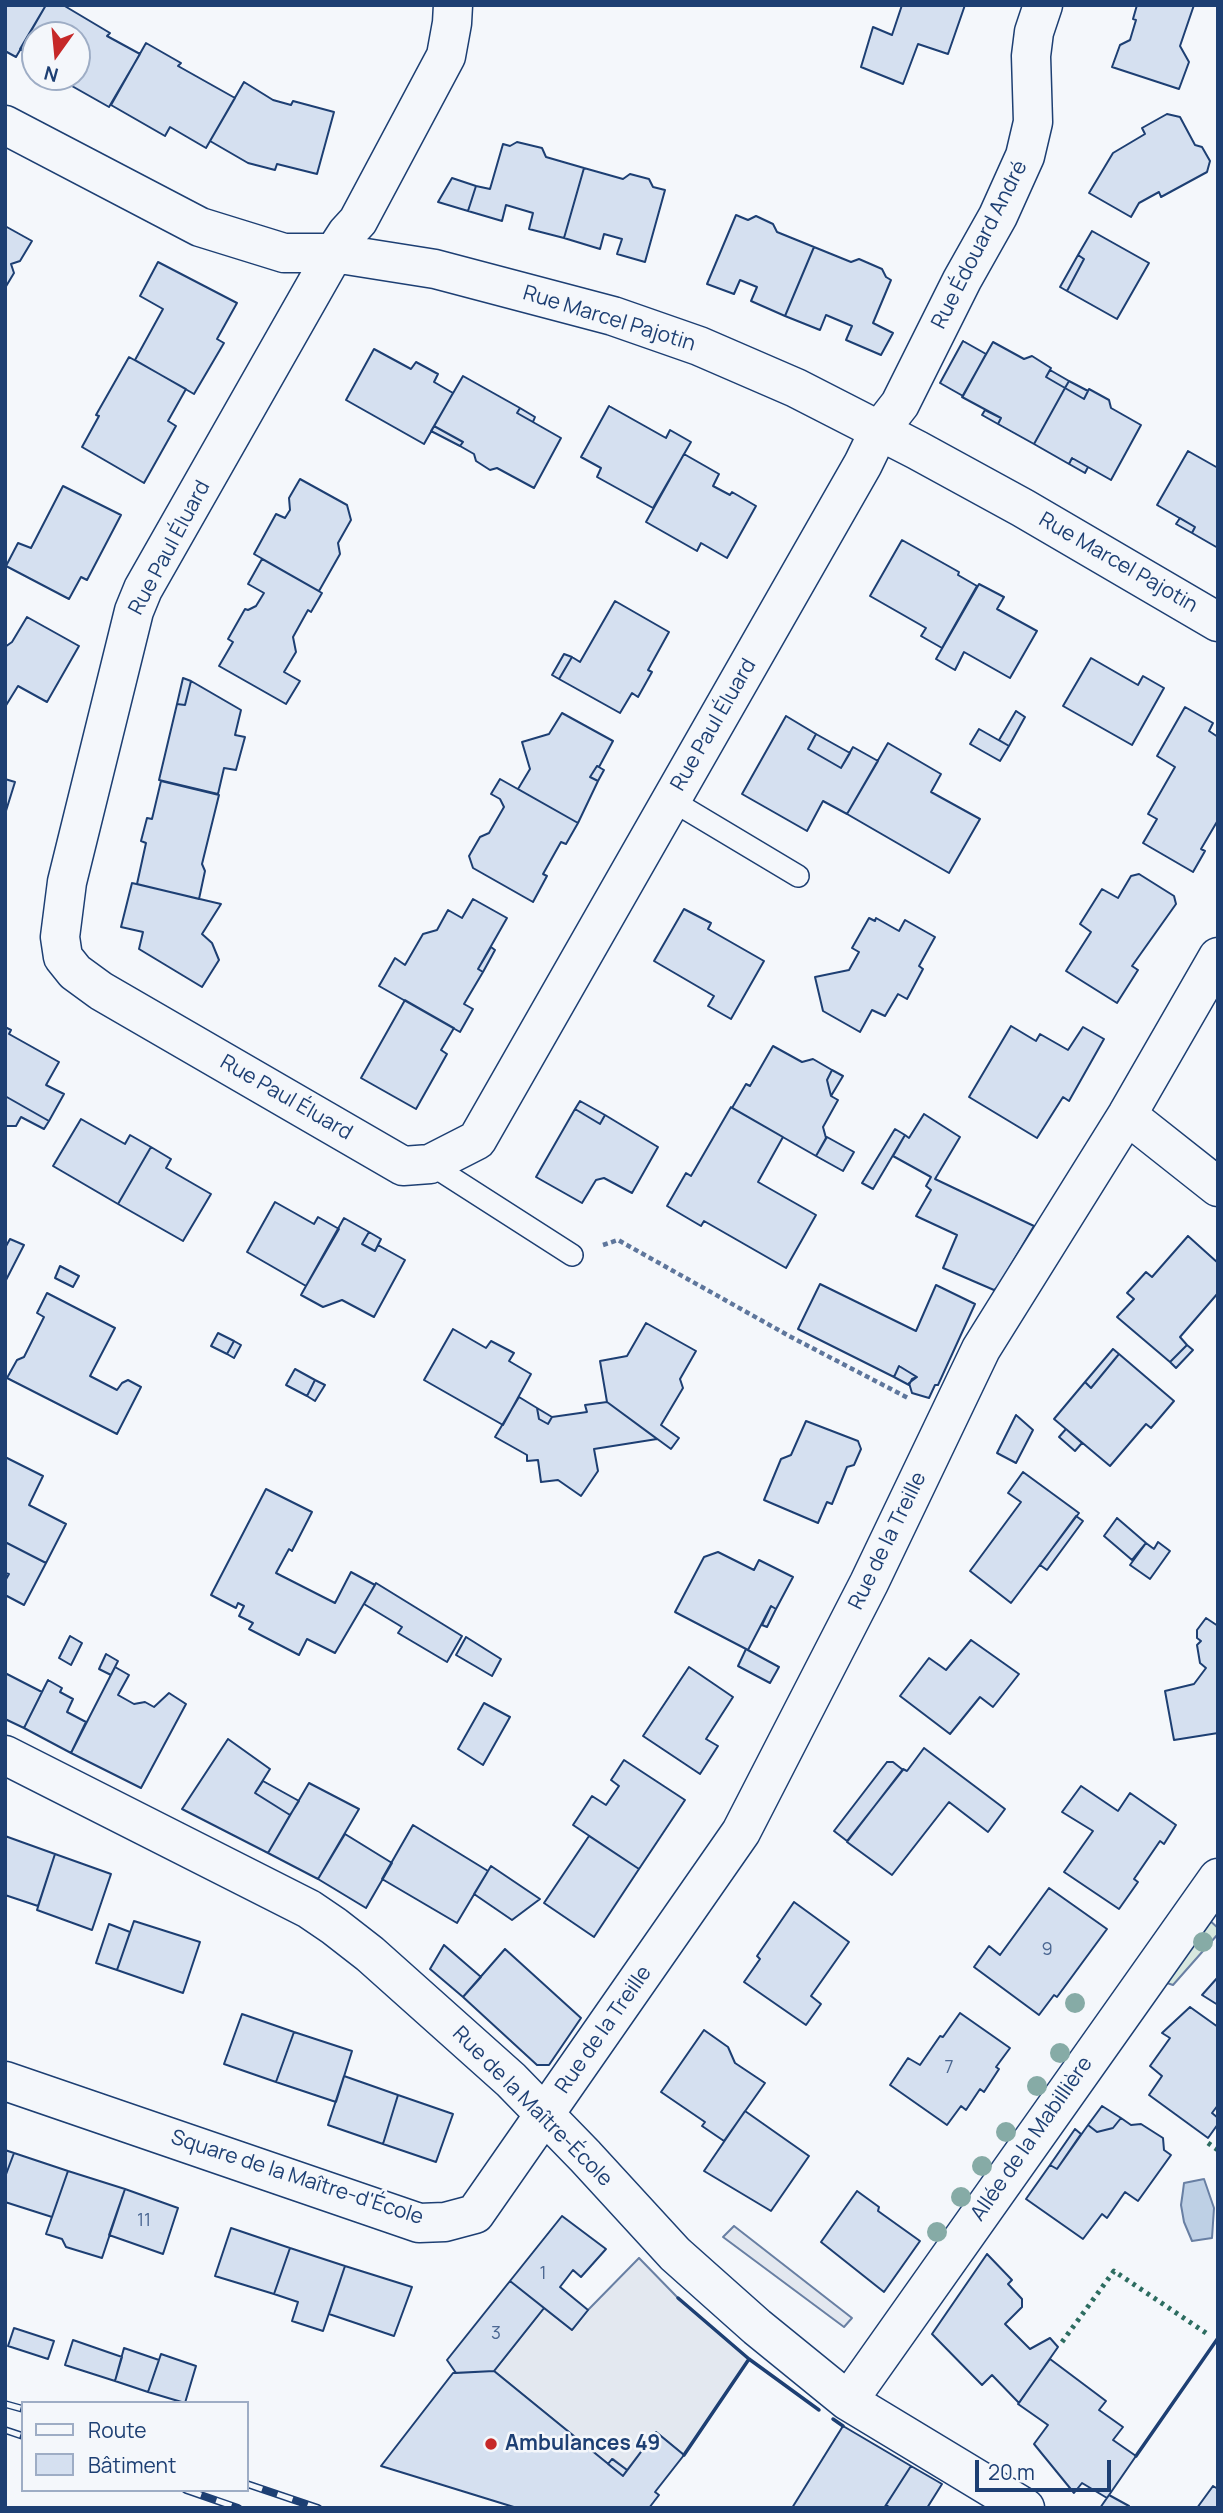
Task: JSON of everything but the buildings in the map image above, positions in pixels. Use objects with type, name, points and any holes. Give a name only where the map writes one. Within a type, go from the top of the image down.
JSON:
[{"type":"street","name":"Rue Paul Éluard","points":[[453,5],[446,56],[358,221],[334,253],[143,589],[134,611],[67,882],[60,937],[63,957],[75,972],[101,991],[403,1166],[430,1164],[477,1140],[863,464],[879,431]]},
{"type":"street","name":"Rue Édouard André","points":[[879,431],[900,404],[998,216],[1025,156],[1033,122],[1031,56],[1034,32],[1043,5]]},
{"type":"street","name":"Rue Marcel Pajotin","points":[[5,125],[200,227],[284,253],[334,253],[435,269],[613,316],[711,351],[796,388],[879,431],[1023,508],[1218,622]]},
{"type":"street","name":"Rue de la Treille","points":[[544,2114],[741,1832],[869,1583],[981,1349],[1127,1115],[1218,957]]},
{"type":"street","points":[[1127,1115],[1218,1187]]},
{"type":"street","name":"Rue de la Maître-École","points":[[5,1755],[309,1909],[334,1926],[370,1954],[501,2071],[674,2254],[848,2401],[1025,2508]]},
{"type":"street","name":"Allée de la Mabillière","points":[[848,2401],[1218,1878]]},
{"type":"street","name":"Square de la Maître-d'École","points":[[5,2081],[419,2223],[445,2222],[475,2214],[544,2114]]},
{"type":"lane","points":[[671,800],[798,876]]},
{"type":"lane","points":[[430,1164],[572,1255]]},
{"type":"path","points":[[572,1255],[618,1240],[913,1401]]},
{"type":"shaded area","points":[[1208,1919],[1218,1928],[1218,1934],[1173,1985],[1167,1983]]},
{"type":"shaded area","points":[[734,2226],[852,2318],[844,2327],[723,2237]]},
{"type":"shaded area","name":"Ambulances 49","points":[[639,2258],[678,2298],[749,2359],[684,2455],[656,2432],[627,2470],[613,2459],[608,2464],[494,2371],[544,2308],[572,2330]]},
{"type":"water","points":[[1204,2179],[1214,2208],[1212,2238],[1192,2241],[1181,2205],[1184,2183]]},
{"type":"railway","points":[[5,2404],[21,2408]]},
{"type":"railway","points":[[5,2430],[21,2435]]},
{"type":"railway","points":[[248,2484],[318,2508]]},
{"type":"railway","points":[[192,2492],[238,2508]]},
{"type":"hedge","points":[[1208,2143],[1218,2150]]},
{"type":"hedge","points":[[1062,2342],[1114,2271],[1206,2333]]},
{"type":"wall","points":[[678,2298],[749,2359],[819,2410]]},
{"type":"wall","points":[[1136,2456],[1218,2338]]},
{"type":"wall","points":[[684,2455],[749,2359]]},
{"type":"wall","points":[[833,2419],[843,2426]]},
{"type":"place","name":"Ambulances 49","points":[[491,2444]]}]
